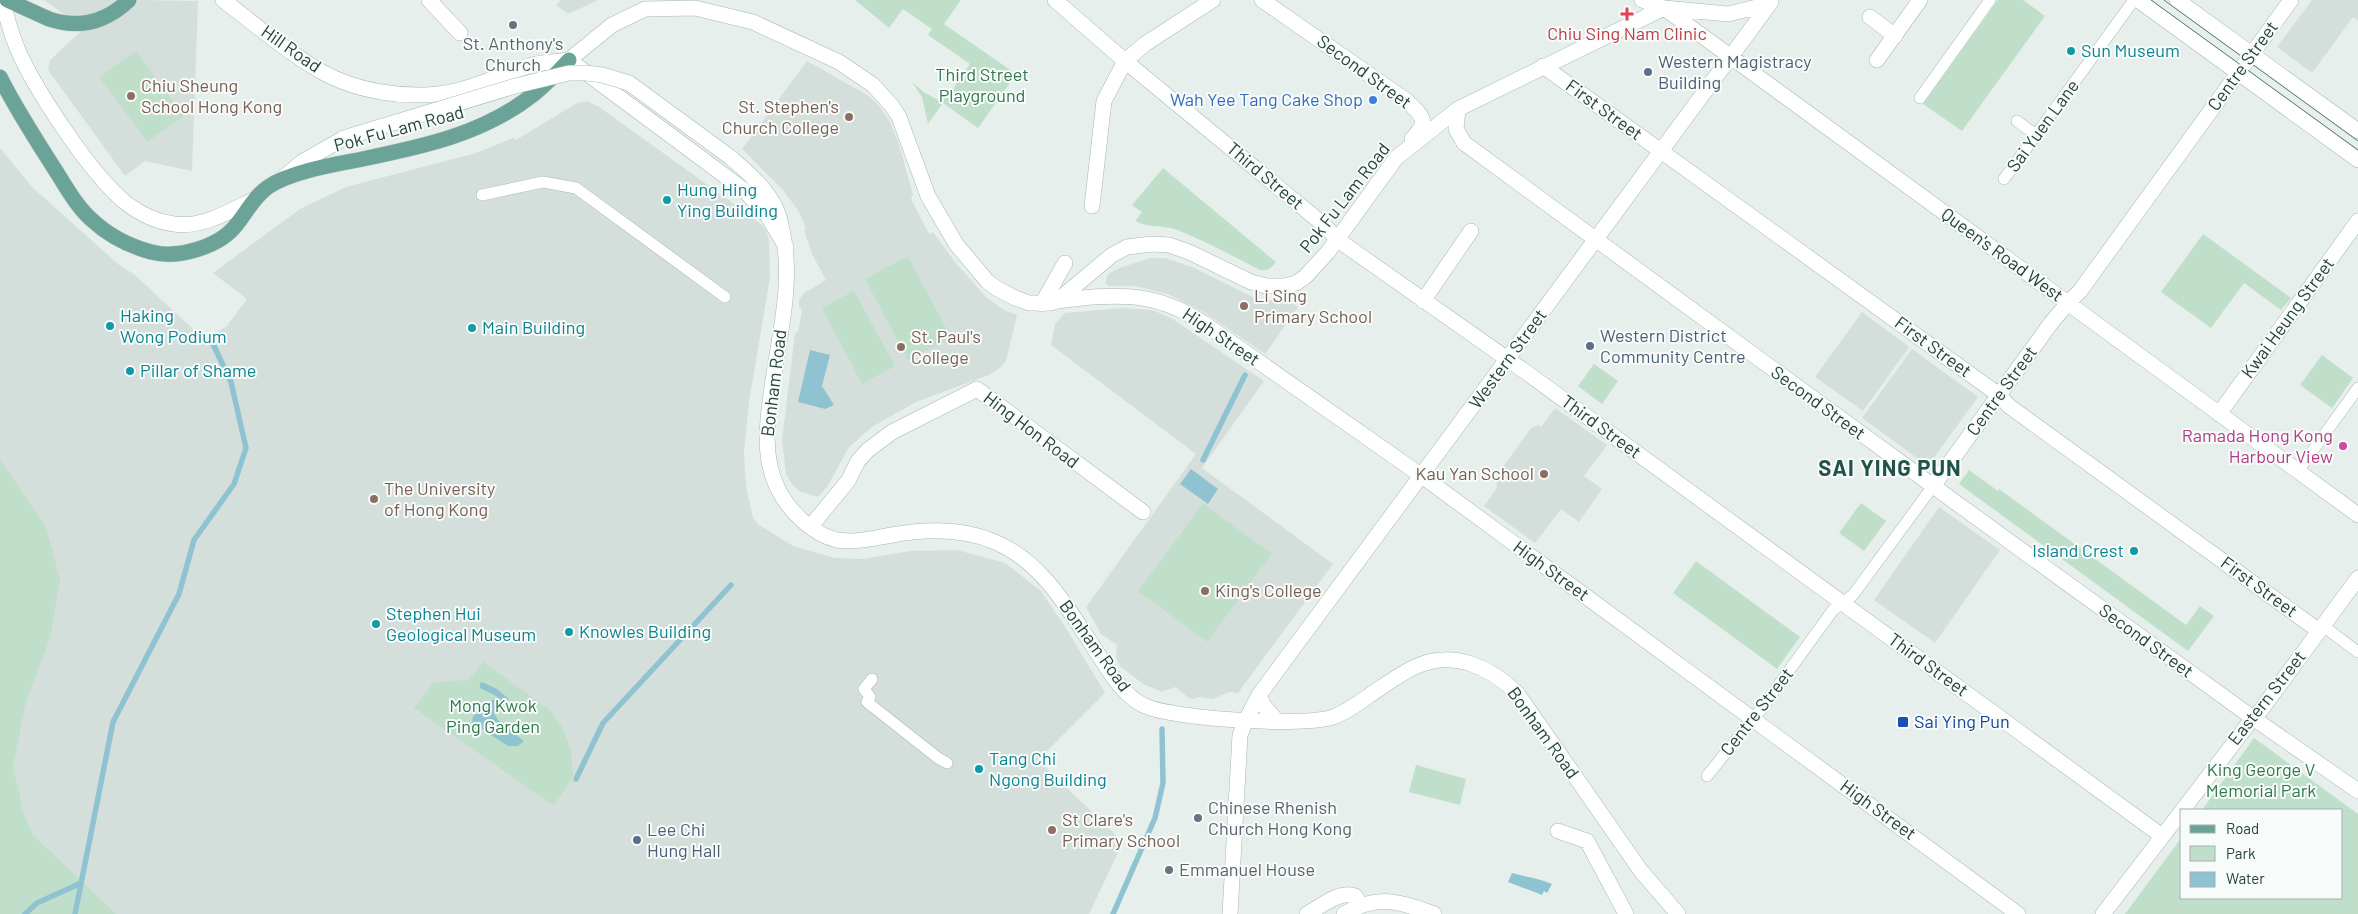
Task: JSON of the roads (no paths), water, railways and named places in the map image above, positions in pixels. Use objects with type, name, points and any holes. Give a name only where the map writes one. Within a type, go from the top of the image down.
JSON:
[{"type":"main road","points":[[7,0],[49,19],[71,25],[93,22],[112,14],[129,0]]},
{"type":"main road","name":"Pok Fu Lam Road","points":[[0,77],[26,125],[68,190],[90,219],[118,239],[153,253],[169,254],[194,250],[221,239],[236,226],[253,200],[282,179],[462,135],[520,105],[536,93],[569,60]]},
{"type":"street","name":"Pok Fu Lam Road","points":[[2,0],[14,41],[45,98],[94,168],[113,191],[127,204],[157,220],[183,225],[212,219],[253,200]]},
{"type":"street","name":"Hill Road","points":[[223,0],[312,67],[350,84],[378,91],[412,95],[447,92],[474,86],[534,65],[569,60]]},
{"type":"street","points":[[429,0],[460,33]]},
{"type":"street","name":"Third Street","points":[[1055,0],[1125,61],[1324,225],[1338,240],[1508,360],[2162,836]]},
{"type":"street","points":[[1092,206],[1104,101],[1125,61],[1145,44],[1213,0]]},
{"type":"street","name":"Second Street","points":[[1262,0],[1408,101],[1423,116],[1422,128],[1396,158]]},
{"type":"street","name":"Queen's Road West","points":[[1642,0],[1664,8],[2358,516]]},
{"type":"street","name":"Western Street","points":[[1664,8],[1728,14],[1757,7],[1770,0]]},
{"type":"street","name":"Western Street","points":[[1230,914],[1240,735],[1259,695],[1508,360],[1770,0]]},
{"type":"street","points":[[1877,60],[1920,0]]},
{"type":"street","points":[[1920,98],[1990,0]]},
{"type":"street","name":"Sai Yuen Lane","points":[[2004,179],[2134,0]]},
{"type":"street","points":[[2138,0],[2358,160]]},
{"type":"street","points":[[2177,0],[2358,131]]},
{"type":"street","name":"Centre Street","points":[[1707,776],[1833,610],[1853,595],[2054,319],[2080,291],[2290,0]]},
{"type":"street","name":"Pok Fu Lam Road","points":[[569,60],[612,26],[650,4],[695,8],[753,22],[838,62],[860,75],[892,106],[899,117],[932,205],[975,269],[996,288],[1029,303],[1050,302],[1105,259],[1128,248],[1152,244],[1169,245],[1189,252],[1251,282],[1266,286],[1284,286],[1296,283],[1305,277],[1338,240],[1396,158],[1458,109],[1664,8]]},
{"type":"street","points":[[1870,17],[1895,36]]},
{"type":"street","name":"Bonham Road","points":[[569,60],[744,190],[767,214],[786,247]]},
{"type":"street","name":"First Street","points":[[1543,66],[1999,394],[2009,406],[2321,629]]},
{"type":"street","name":"Bonham Road","points":[[282,179],[302,162],[344,138],[506,89],[569,73],[602,75],[629,83],[730,157],[759,183],[772,201],[778,214],[786,247],[786,290],[769,412],[767,448],[772,476],[783,498],[798,516],[810,526],[838,540],[861,540],[897,534],[940,532],[978,536],[1007,547],[1031,564],[1051,586],[1120,686],[1136,700],[1152,708],[1180,714],[1277,722],[1316,721],[1338,715],[1407,671],[1430,662],[1461,661],[1488,669],[1509,685],[1526,704],[1636,865],[1678,914]]},
{"type":"street","points":[[1408,101],[1428,111],[1438,112],[1458,109]]},
{"type":"street","name":"Second Street","points":[[1458,109],[1456,130],[1464,143],[2252,718],[2358,791]]},
{"type":"street","points":[[2017,121],[2036,135]]},
{"type":"street","points":[[482,194],[543,182],[576,188],[725,297]]},
{"type":"street","name":"Kwai Heung Street","points":[[2218,414],[2358,222]]},
{"type":"street","points":[[1423,301],[1472,231]]},
{"type":"street","points":[[1050,302],[1065,263]]},
{"type":"street","name":"High Street","points":[[1050,302],[1124,295],[1142,297],[1174,306],[1202,322],[1422,476],[2018,914]]},
{"type":"street","points":[[2298,471],[2358,388]]},
{"type":"street","name":"Hing Hon Road","points":[[810,526],[848,482],[858,461],[868,450],[892,432],[977,389],[1143,512]]},
{"type":"street","name":"Eastern Street","points":[[2183,809],[2252,718],[2261,710],[2358,578]]},
{"type":"street","points":[[2321,629],[2358,652]]},
{"type":"street","points":[[872,679],[864,689],[870,697],[867,702],[947,763]]},
{"type":"street","points":[[1259,695],[1264,706],[1277,722]]},
{"type":"street","name":"Eastern Street","points":[[2103,914],[2180,812]]},
{"type":"street","points":[[1558,831],[1587,841],[1626,914]]},
{"type":"street","points":[[1307,914],[1339,896],[1348,894],[1355,896],[1361,905]]},
{"type":"street","points":[[1344,914],[1361,905],[1388,900],[1409,904],[1434,914]]},
{"type":"water","points":[[810,350],[830,355],[822,386],[834,405],[825,409],[798,402]]},
{"type":"water","points":[[1191,469],[1218,489],[1208,504],[1180,484]]},
{"type":"water","points":[[482,682],[497,689],[509,699],[498,705],[494,713],[498,720],[524,741],[518,746],[508,746],[472,723],[473,716],[486,704],[498,697],[480,688],[480,683]]},
{"type":"water","points":[[1512,873],[1552,884],[1547,893],[1544,891],[1542,895],[1508,882]]},
{"type":"waterway","points":[[75,914],[113,722],[179,594],[194,540],[234,484],[246,448],[231,382],[213,344]]},
{"type":"waterway","points":[[1203,460],[1245,375]]},
{"type":"waterway","points":[[576,779],[603,723],[731,585]]},
{"type":"waterway","points":[[1113,914],[1155,818],[1163,783],[1162,729]]},
{"type":"waterway","points":[[25,914],[37,903],[81,883]]},
{"type":"tram line","points":[[2151,0],[2358,150]]},
{"type":"tram line","points":[[2164,0],[2358,141]]},
{"type":"place","name":"Chiu Sing Nam Clinic","points":[[1627,14]]},
{"type":"place","name":"St. Anthony's Church","points":[[513,25]]},
{"type":"place","name":"Sun Museum","points":[[2071,51]]},
{"type":"place","name":"Western Magistracy Building","points":[[1648,72]]},
{"type":"place","name":"Chiu Sheung School Hong Kong","points":[[131,96]]},
{"type":"place","name":"Wah Yee Tang Cake Shop","points":[[1373,100]]},
{"type":"place","name":"St. Stephen's Church College","points":[[849,117]]},
{"type":"place","name":"Hung Hing Ying Building","points":[[667,200]]},
{"type":"place","name":"Li Sing Primary School","points":[[1244,306]]},
{"type":"place","name":"Haking Wong Podium","points":[[110,326]]},
{"type":"place","name":"Main Building","points":[[472,328]]},
{"type":"place","name":"Western District Community Centre","points":[[1590,346]]},
{"type":"place","name":"St. Paul's College","points":[[901,347]]},
{"type":"place","name":"Pillar of Shame","points":[[130,371]]},
{"type":"place","name":"Ramada Hong Kong Harbour View","points":[[2343,446]]},
{"type":"place","name":"Kau Yan School","points":[[1544,474]]},
{"type":"place","name":"The University of Hong Kong","points":[[374,499]]},
{"type":"place","name":"Island Crest","points":[[2134,551]]},
{"type":"place","name":"King's College","points":[[1205,591]]},
{"type":"place","name":"Stephen Hui Geological Museum","points":[[376,624]]},
{"type":"place","name":"Knowles Building","points":[[569,632]]},
{"type":"place","name":"Sai Ying Pun","points":[[1903,722]]},
{"type":"place","name":"Tang Chi Ngong Building","points":[[979,769]]},
{"type":"place","name":"Chinese Rhenish Church Hong Kong","points":[[1198,818]]},
{"type":"place","name":"St Clare's Primary School","points":[[1052,830]]},
{"type":"place","name":"Lee Chi Hung Hall","points":[[637,840]]},
{"type":"place","name":"Emmanuel House","points":[[1169,870]]},
{"type":"district","name":"SAI YING PUN","points":[[1890,468]]},
{"type":"park label","name":"Third Street Playground","points":[[982,85]]},
{"type":"park label","name":"Mong Kwok Ping Garden","points":[[493,716]]},
{"type":"park label","name":"King George V Memorial Park","points":[[2261,780]]}]
